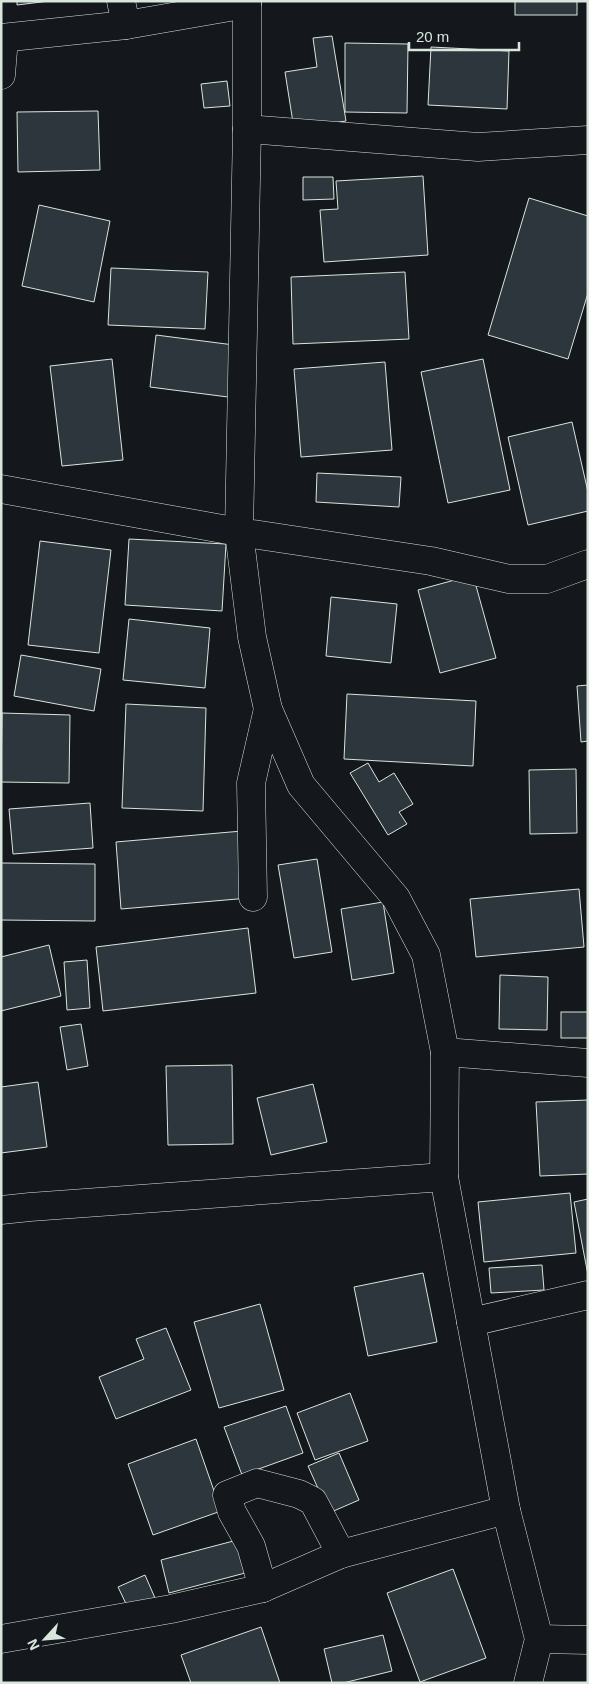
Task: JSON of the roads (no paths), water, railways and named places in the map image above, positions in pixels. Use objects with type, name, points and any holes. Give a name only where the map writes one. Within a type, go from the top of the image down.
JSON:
[{"type":"street","points":[[1,75],[2,38],[123,13],[247,2],[239,532],[252,637],[268,709],[300,784],[396,898],[426,955],[445,1052],[444,1177],[506,1510],[539,1639],[528,1683]]},
{"type":"street","points":[[246,129],[478,146],[588,140]]},
{"type":"street","points":[[1,489],[239,532],[431,561],[509,579],[547,579],[588,564]]},
{"type":"street","points":[[254,897],[251,783],[268,709]]},
{"type":"street","points":[[445,1052],[588,1063]]},
{"type":"street","points":[[1,1210],[444,1177]]},
{"type":"street","points":[[471,1322],[588,1294]]},
{"type":"street","points":[[263,1588],[251,1546],[232,1512],[227,1495],[257,1483],[299,1494],[313,1501],[341,1554]]},
{"type":"street","points":[[1,1639],[171,1609],[263,1588],[341,1554],[506,1510]]},
{"type":"street","points":[[539,1639],[588,1640]]}]
